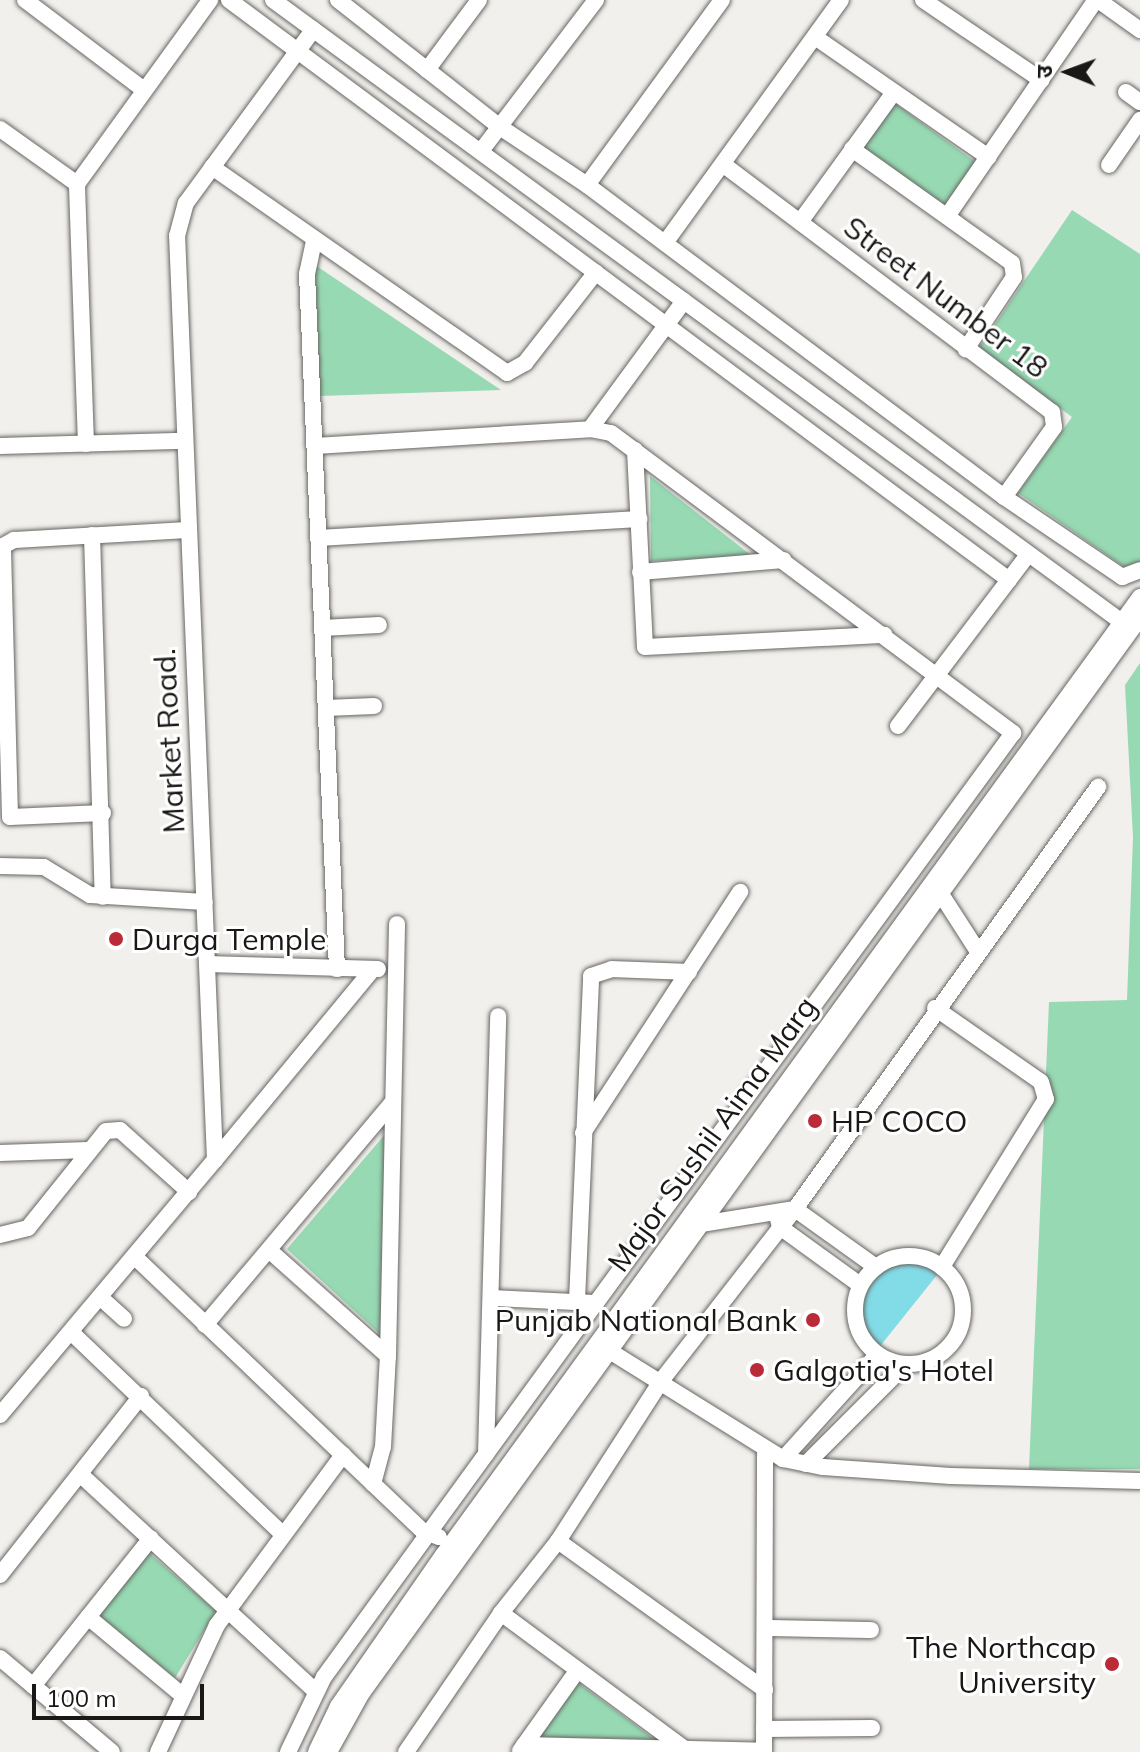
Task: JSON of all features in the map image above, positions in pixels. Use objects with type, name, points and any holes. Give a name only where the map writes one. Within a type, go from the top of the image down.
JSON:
[{"type":"street","points":[[25,0],[144,90]]},
{"type":"street","points":[[86,444],[77,184],[210,0]]},
{"type":"street","points":[[229,0],[1009,580]]},
{"type":"street","points":[[273,0],[1028,555],[1131,623]]},
{"type":"street","points":[[338,0],[500,127],[587,185],[1004,497],[1122,577],[1140,570]]},
{"type":"street","points":[[427,70],[479,0]]},
{"type":"street","points":[[481,151],[596,0]]},
{"type":"street","points":[[587,185],[722,0]]},
{"type":"street","points":[[665,243],[841,0]]},
{"type":"street","points":[[923,0],[1041,80]]},
{"type":"street","points":[[948,215],[1097,0],[1140,30]]},
{"type":"street","name":"Market Road.","points":[[215,1160],[177,236],[186,203],[313,30]]},
{"type":"street","points":[[815,37],[988,157]]},
{"type":"street","points":[[800,222],[894,92]]},
{"type":"street","points":[[1109,165],[1140,120]]},
{"type":"street","points":[[0,129],[77,184]]},
{"type":"street","points":[[852,149],[948,215],[1015,269],[966,349]]},
{"type":"street","name":"Street Number 18","points":[[724,165],[1055,417],[1054,427],[1004,497]]},
{"type":"street","points":[[212,167],[507,373],[525,363],[596,272]]},
{"type":"street","points":[[314,241],[307,274],[337,969]]},
{"type":"street","points":[[590,429],[684,301]]},
{"type":"street","points":[[315,446],[590,429],[611,433],[885,635],[1030,747]]},
{"type":"street","points":[[0,446],[184,441]]},
{"type":"street","points":[[635,450],[643,643],[649,648],[885,635]]},
{"type":"street","points":[[318,538],[639,519]]},
{"type":"street","points":[[103,813],[19,820],[9,811],[3,546],[14,540],[188,530]]},
{"type":"street","points":[[92,535],[103,813],[103,897]]},
{"type":"street","points":[[898,726],[1028,555]]},
{"type":"street","points":[[640,572],[784,560]]},
{"type":"street","name":"Major Sushil Aima Marg","points":[[316,1752],[338,1706],[453,1554],[602,1346],[701,1224],[1131,623],[1140,597]]},
{"type":"street","name":"Major Sushil Aima Marg","points":[[602,1346],[631,1295],[1030,747],[1131,623]]},
{"type":"street","points":[[322,628],[379,625]]},
{"type":"street","points":[[326,708],[374,706]]},
{"type":"street","points":[[288,1752],[316,1692],[427,1535],[1013,733]]},
{"type":"street","points":[[406,1752],[501,1613],[558,1541],[661,1381],[778,1220],[795,1209],[935,1008],[1098,787]]},
{"type":"street","points":[[0,866],[44,867],[81,892],[103,897],[205,902]]},
{"type":"street","points":[[939,891],[977,950]]},
{"type":"street","points":[[582,1134],[740,892]]},
{"type":"street","points":[[373,1484],[383,1447],[388,1356],[397,924]]},
{"type":"street","points":[[207,964],[373,969],[394,974]]},
{"type":"street","points":[[0,1415],[72,1333],[373,969]]},
{"type":"street","points":[[577,1301],[591,976],[612,969],[689,972]]},
{"type":"street","points":[[935,1008],[1041,1082],[1046,1099],[942,1267]]},
{"type":"street","points":[[486,1455],[494,1298],[498,1016]]},
{"type":"street","points":[[205,1325],[392,1103]]},
{"type":"street","points":[[0,1235],[28,1228],[106,1131],[120,1130],[189,1192]]},
{"type":"street","points":[[0,1153],[88,1150]]},
{"type":"street","points":[[795,1209],[876,1267]]},
{"type":"street","points":[[701,1224],[778,1220],[860,1285]]},
{"type":"street","points":[[270,1251],[388,1356]]},
{"type":"street","points":[[806,1464],[905,1365],[938,1356],[960,1330],[961,1295],[942,1267],[909,1256],[876,1267],[860,1285],[855,1299],[858,1330],[877,1355],[905,1365]]},
{"type":"street","points":[[135,1257],[427,1535],[453,1554]]},
{"type":"street","points":[[494,1298],[577,1301],[631,1295]]},
{"type":"street","points":[[101,1298],[124,1319]]},
{"type":"street","points":[[72,1333],[282,1534]]},
{"type":"street","points":[[602,1346],[783,1459],[806,1464],[951,1476],[1140,1481]]},
{"type":"street","points":[[783,1459],[877,1355]]},
{"type":"street","points":[[0,1575],[141,1396]]},
{"type":"street","points":[[522,1748],[764,1751],[765,1450]]},
{"type":"street","points":[[158,1752],[182,1695],[228,1609],[343,1455]]},
{"type":"street","points":[[80,1474],[316,1692]]},
{"type":"street","points":[[33,1686],[151,1538]]},
{"type":"street","points":[[558,1541],[765,1690]]},
{"type":"street","name":"Major Sushil Aima Marg","points":[[329,1752],[362,1693],[453,1554]]},
{"type":"street","points":[[501,1613],[685,1749]]},
{"type":"street","points":[[88,1617],[182,1695]]},
{"type":"street","points":[[766,1628],[871,1630]]},
{"type":"street","points":[[0,1658],[112,1752]]},
{"type":"street","points":[[522,1748],[577,1671]]},
{"type":"street","points":[[764,1729],[872,1728]]},
{"type":"green space","points":[[893,102],[976,162],[942,208],[859,148]]},
{"type":"green space","points":[[1072,210],[1140,254],[1140,578],[1018,493],[1072,417],[979,348]]},
{"type":"green space","points":[[315,265],[501,390],[320,396]]},
{"type":"green space","points":[[650,476],[752,556],[651,561]]},
{"type":"green space","points":[[1140,663],[1140,1469],[1029,1469],[1049,1002],[1127,1000],[1133,837],[1125,685]]},
{"type":"green space","points":[[387,1132],[381,1335],[287,1249]]},
{"type":"green space","points":[[148,1552],[216,1611],[175,1678],[97,1615]]},
{"type":"green space","points":[[576,1681],[654,1739],[535,1738]]},
{"type":"water","points":[[918,1259],[941,1270],[877,1350],[862,1334],[858,1305],[883,1267]]},
{"type":"place","name":"Durga Temple","points":[[116,939]]},
{"type":"place","name":"HP COCO","points":[[815,1121]]},
{"type":"place","name":"Punjab National Bank","points":[[813,1320]]},
{"type":"place","name":"Galgotia's Hotel","points":[[757,1370]]},
{"type":"place","name":"The Northcap University","points":[[1112,1664]]}]
